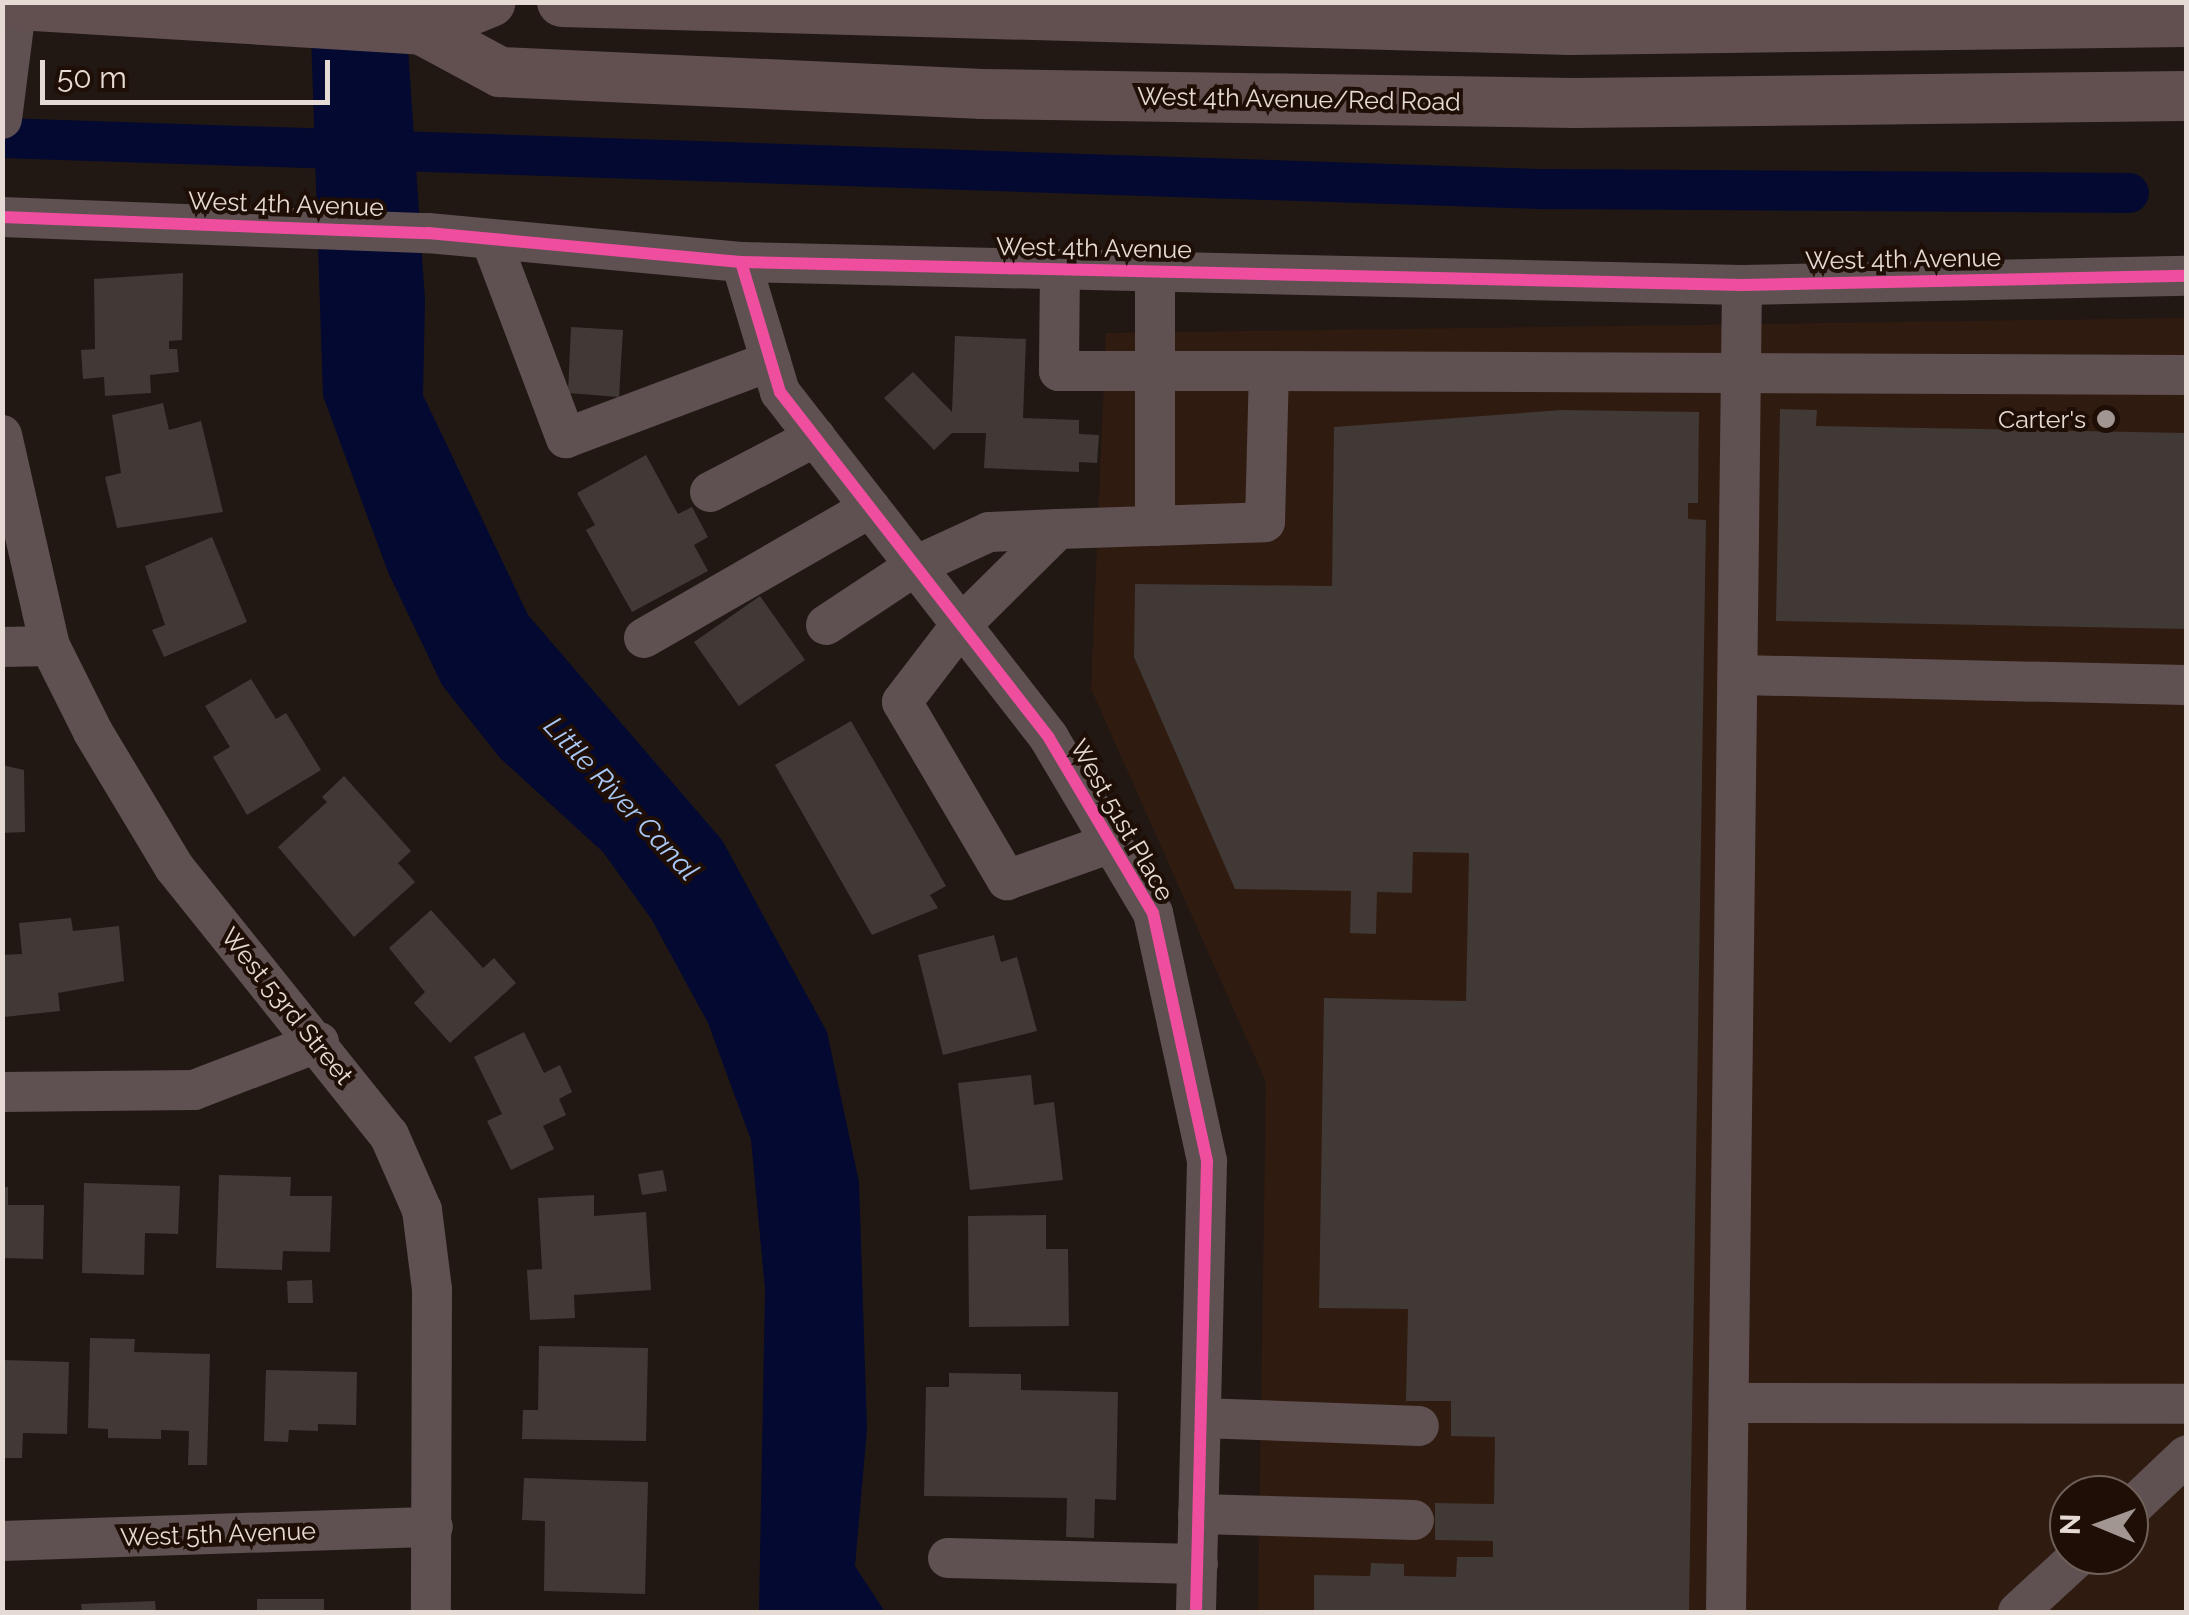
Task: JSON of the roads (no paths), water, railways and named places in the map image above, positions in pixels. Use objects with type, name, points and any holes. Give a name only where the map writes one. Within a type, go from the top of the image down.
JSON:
[{"type":"main road","name":"West 4th Avenue/Red Road","points":[[12,4],[422,30],[491,2]]},
{"type":"main road","points":[[562,2],[1570,16],[2167,16]]},
{"type":"main road","points":[[1218,97],[1288,71],[1491,72],[1570,16]]},
{"type":"main road","name":"West 4th Avenue/Red Road","points":[[422,30],[500,72],[1218,97],[1575,103],[2186,96]]},
{"type":"street","points":[[2,118],[12,4]]},
{"type":"street","name":"West 4th Avenue","points":[[2,217],[301,226],[741,262],[1742,286],[2186,276]]},
{"type":"street","points":[[491,240],[566,438],[771,361]]},
{"type":"street","name":"West 51st Place","points":[[741,262],[780,392],[1049,738],[1153,913],[1206,1160],[1196,1612]]},
{"type":"street","points":[[1060,270],[1059,371],[2186,375]]},
{"type":"street","points":[[1155,272],[1155,526]]},
{"type":"street","points":[[1726,1612],[1742,675],[1742,286]]},
{"type":"street","points":[[826,625],[915,566],[990,532],[1265,522],[1268,372]]},
{"type":"street","name":"West 53rd Street","points":[[2,435],[50,646],[174,867],[389,1134],[422,1210],[432,1289],[431,1612]]},
{"type":"street","points":[[710,492],[815,437]]},
{"type":"street","points":[[644,638],[870,508]]},
{"type":"street","points":[[1058,529],[961,625],[902,702],[1007,880],[1111,842]]},
{"type":"street","points":[[2,647],[50,646]]},
{"type":"street","points":[[1742,675],[2186,685]]},
{"type":"street","points":[[2,1092],[194,1090],[318,1042]]},
{"type":"street","points":[[1730,1404],[2186,1404]]},
{"type":"street","points":[[1201,1418],[1419,1426]]},
{"type":"street","points":[[2149,1491],[2186,1456]]},
{"type":"street","points":[[1198,1514],[1414,1520]]},
{"type":"street","name":"West 5th Avenue","points":[[2,1541],[433,1527]]},
{"type":"street","points":[[948,1558],[1198,1564]]},
{"type":"street","points":[[2018,1612],[2058,1575]]},
{"type":"water","name":"Little River Canal","points":[[310,3],[405,3],[425,301],[423,395],[528,615],[722,840],[827,1032],[859,1182],[867,1429],[855,1566],[885,1612],[759,1612],[765,1289],[751,1140],[708,1023],[652,920],[603,852],[500,758],[442,685],[388,572],[323,396]]},
{"type":"waterway","points":[[2,138],[1543,189],[2129,193]]},
{"type":"place","name":"Carter's","points":[[2106,419]]}]
